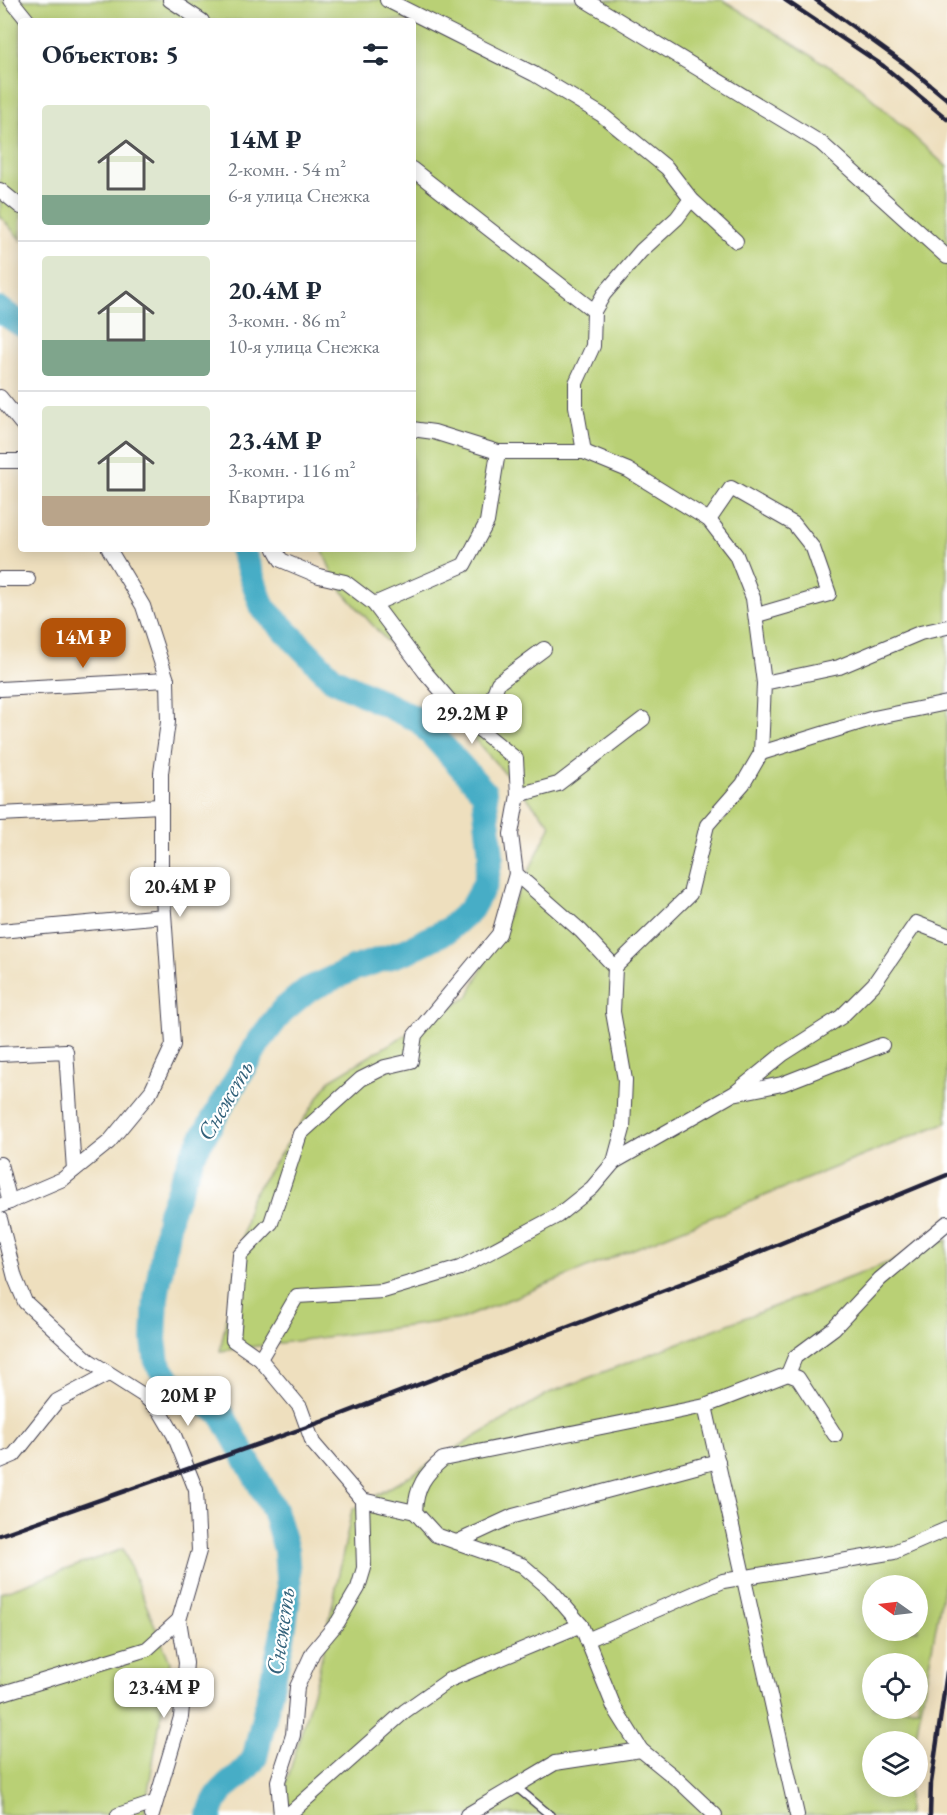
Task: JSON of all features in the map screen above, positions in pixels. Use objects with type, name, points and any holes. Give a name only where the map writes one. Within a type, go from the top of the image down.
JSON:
[{"type":"street","points":[[11,0],[26,18]]},
{"type":"street","points":[[170,0],[197,18]]},
{"type":"street","points":[[387,0],[534,74],[602,115],[667,168],[691,199],[736,241]]},
{"type":"street","points":[[585,0],[820,143],[947,257]]},
{"type":"street","points":[[416,172],[594,311]]},
{"type":"street","points":[[0,190],[18,205]]},
{"type":"street","points":[[584,452],[576,406],[576,383],[593,346],[594,311],[641,251],[677,218],[691,199]]},
{"type":"street","points":[[0,397],[18,419]]},
{"type":"street","points":[[416,430],[434,432],[498,452],[584,452],[628,470],[709,520],[736,555],[757,615],[764,682],[761,753],[743,784],[707,825],[690,894],[615,967],[613,1012],[626,1095],[623,1129],[614,1162]]},
{"type":"street","points":[[374,604],[464,565],[487,522],[498,452]]},
{"type":"street","points":[[0,461],[18,461]]},
{"type":"street","points":[[709,520],[731,488],[794,525],[813,548],[829,594],[757,615]]},
{"type":"street","points":[[0,1164],[5,1204],[63,1179],[110,1142],[152,1090],[174,1045],[160,868],[161,773],[168,722],[167,680],[143,606],[111,552]]},
{"type":"street","points":[[277,552],[281,560],[319,576],[345,582],[374,604],[425,672],[462,715],[516,759],[518,795],[512,834],[516,874],[500,934],[415,1035],[411,1061],[385,1067],[361,1078],[300,1134],[271,1223],[240,1255],[233,1340],[260,1359],[300,1407],[313,1443],[362,1500],[415,1512],[436,1535],[522,1565],[550,1588],[581,1625],[614,1707],[641,1750],[680,1781],[715,1815]]},
{"type":"street","points":[[0,579],[28,579]]},
{"type":"street","points":[[764,682],[839,667],[920,633],[947,627]]},
{"type":"street","points":[[480,730],[498,683],[544,649]]},
{"type":"street","points":[[0,689],[167,680]]},
{"type":"street","points":[[761,753],[874,718],[947,703]]},
{"type":"street","points":[[518,795],[558,784],[643,719]]},
{"type":"street","points":[[0,814],[161,806]]},
{"type":"street","points":[[516,874],[581,931],[615,967]]},
{"type":"street","points":[[0,931],[164,916]]},
{"type":"street","points":[[260,1359],[297,1296],[383,1291],[460,1268],[557,1216],[592,1188],[614,1162],[732,1094],[783,1054],[841,1017],[874,984],[916,923],[947,934]]},
{"type":"street","points":[[732,1094],[782,1084],[882,1045]]},
{"type":"street","points":[[0,1054],[66,1051],[74,1170]]},
{"type":"street","points":[[0,1219],[15,1278],[26,1302],[47,1325],[88,1360],[143,1395],[160,1411],[174,1436],[196,1490],[199,1551],[179,1620],[186,1663],[181,1717],[153,1809],[118,1815]]},
{"type":"street","points":[[788,1374],[795,1357],[834,1328],[880,1279],[947,1223]]},
{"type":"street","points":[[0,1461],[14,1455],[57,1401],[108,1374]]},
{"type":"street","points":[[415,1512],[416,1496],[425,1474],[443,1459],[705,1406],[788,1374],[798,1378],[835,1435]]},
{"type":"street","points":[[705,1406],[797,1815]]},
{"type":"street","points":[[457,1542],[513,1516],[718,1461]]},
{"type":"street","points":[[281,1815],[278,1781],[293,1735],[297,1687],[313,1652],[338,1622],[358,1588],[364,1568],[362,1500]]},
{"type":"street","points":[[587,1640],[723,1581],[894,1552],[947,1529]]},
{"type":"street","points":[[0,1694],[147,1650],[179,1620]]},
{"type":"street","points":[[288,1815],[405,1711],[449,1680],[581,1625]]},
{"type":"street","points":[[467,1815],[514,1785],[555,1763],[641,1750]]},
{"type":"lane","points":[[514,1785],[550,1815]]},
{"type":"green space","points":[[0,0],[723,0],[854,82],[947,167],[947,1122],[461,1319],[220,1351],[250,1199],[330,1080],[468,997],[551,825],[337,585],[323,552],[416,552],[416,18],[18,18],[18,237],[0,216]]},
{"type":"green space","points":[[947,1240],[947,1567],[928,1670],[928,1653],[862,1653],[862,1719],[919,1719],[917,1731],[862,1731],[862,1797],[908,1797],[908,1815],[277,1815],[318,1675],[352,1510],[549,1393]]},
{"type":"green space","points":[[123,1549],[170,1662],[144,1815],[0,1815],[0,1593]]},
{"type":"waterway","name":"Снежеть","points":[[0,310],[18,322]]},
{"type":"waterway","name":"Снежеть","points":[[210,1815],[218,1796],[255,1757],[282,1639],[289,1590],[286,1550],[274,1510],[221,1413],[169,1381],[157,1363],[154,1340],[156,1298],[170,1213],[192,1156],[258,1043],[282,1011],[307,990],[355,968],[404,952],[448,930],[471,909],[485,884],[491,855],[484,792],[420,721],[333,679],[263,608],[243,552]]},
{"type":"railway","points":[[785,0],[882,65],[947,119]]},
{"type":"railway","points":[[816,0],[906,65],[947,99]]},
{"type":"railway","points":[[0,1535],[324,1421],[706,1274],[947,1175]]},
{"type":"railway","points":[[930,1815],[931,1783],[947,1672]]}]
